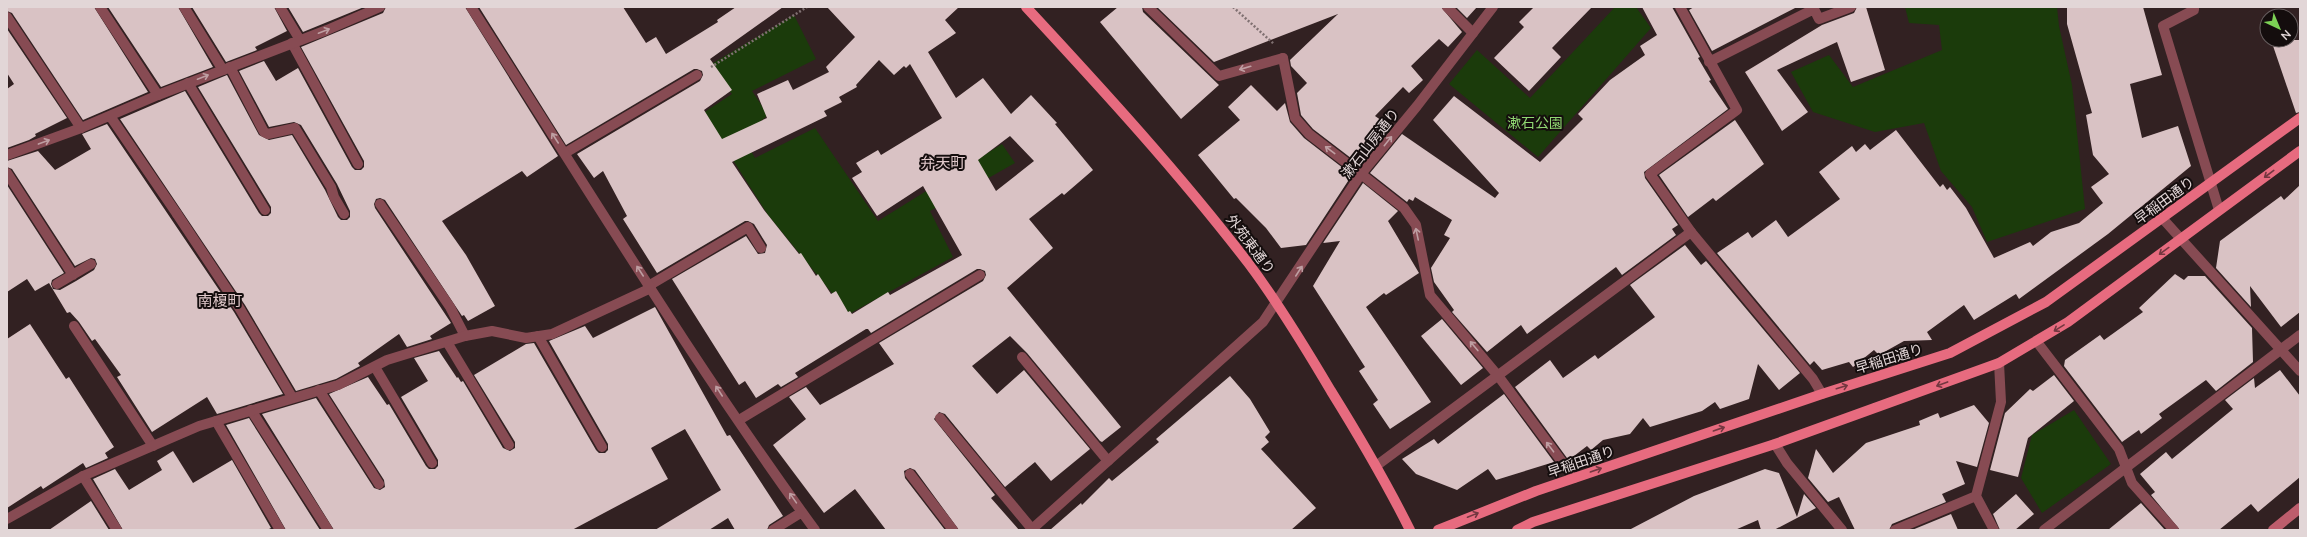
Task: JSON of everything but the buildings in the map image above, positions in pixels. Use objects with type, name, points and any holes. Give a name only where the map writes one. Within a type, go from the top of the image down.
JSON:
[{"type":"main road","name":"外苑東通り","points":[[1026,7],[1209,213],[1277,303],[1376,466],[1410,530]]},
{"type":"main road","name":"早稲田通り","points":[[1438,530],[1486,509],[1574,478],[1957,349],[2046,302],[2163,219],[2300,118]]},
{"type":"main road","points":[[1517,530],[1533,522],[1775,444],[2000,363],[2068,322],[2300,151]]},
{"type":"street","points":[[100,7],[158,95]]},
{"type":"street","points":[[184,7],[227,68],[264,132],[268,134],[295,128],[331,187],[334,197],[344,214]]},
{"type":"street","points":[[280,7],[358,164]]},
{"type":"street","points":[[7,155],[81,128],[158,95],[380,7]]},
{"type":"street","points":[[471,7],[651,287],[739,420],[815,530]]},
{"type":"street","points":[[1148,7],[1219,76],[1283,58],[1295,118],[1309,134],[1404,208],[1416,225],[1430,295],[1499,377],[1574,478]]},
{"type":"street","points":[[1447,7],[1473,33]]},
{"type":"street","name":"漱石山房通り","points":[[1032,530],[1263,322],[1361,174],[1493,7]]},
{"type":"street","points":[[1680,7],[1709,62],[1737,110],[1650,174],[1691,232],[1813,379],[1822,394]]},
{"type":"street","points":[[1709,62],[1814,9],[1819,20],[1851,7]]},
{"type":"street","points":[[2194,7],[2194,10],[2163,26],[2219,210]]},
{"type":"street","points":[[7,17],[81,128]]},
{"type":"street","points":[[565,154],[697,75]]},
{"type":"street","points":[[188,83],[265,210]]},
{"type":"street","points":[[110,116],[240,309],[292,397]]},
{"type":"street","points":[[7,172],[73,275]]},
{"type":"street","points":[[380,204],[450,307],[465,336]]},
{"type":"street","points":[[2163,219],[2180,240],[2282,348],[2300,371]]},
{"type":"street","points":[[7,519],[82,476],[153,446],[216,421],[292,397],[338,385],[387,360],[465,336],[492,331],[526,338],[552,334],[651,287],[748,226],[761,248]]},
{"type":"street","points":[[1376,466],[1499,377],[1691,232]]},
{"type":"street","points":[[57,284],[92,264]]},
{"type":"street","points":[[739,420],[980,275]]},
{"type":"street","points":[[74,326],[153,446]]},
{"type":"street","points":[[2044,530],[2300,335]]},
{"type":"street","points":[[538,336],[602,447]]},
{"type":"street","points":[[447,342],[509,445]]},
{"type":"street","points":[[2037,342],[2119,449],[2132,483],[2174,530]]},
{"type":"street","points":[[1022,357],[1108,461]]},
{"type":"street","points":[[1994,530],[1976,496],[2001,402],[2000,363]]},
{"type":"street","points":[[375,367],[432,463]]},
{"type":"street","points":[[319,390],[379,484]]},
{"type":"street","points":[[251,410],[328,530]]},
{"type":"street","points":[[940,418],[1032,530]]},
{"type":"street","points":[[216,421],[280,530]]},
{"type":"street","points":[[1775,444],[1787,463],[1842,530]]},
{"type":"street","points":[[910,474],[953,530]]},
{"type":"street","points":[[82,476],[118,530]]},
{"type":"street","points":[[1895,530],[1976,496]]},
{"type":"street","points":[[2273,530],[2300,508]]},
{"type":"street","points":[[773,530],[802,512]]},
{"type":"path","points":[[697,75],[806,7]]},
{"type":"path","points":[[1234,7],[1277,46],[1283,58]]},
{"type":"green space","name":"漱石公園","points":[[1615,7],[1636,7],[1651,28],[1538,157],[1449,84],[1477,50],[1530,98]]},
{"type":"green space","points":[[1905,7],[2057,7],[2059,26],[2072,85],[2085,209],[1987,242],[1972,207],[1941,171],[1924,123],[1875,132],[1813,112],[1791,72],[1829,55],[1853,87],[1942,50],[1939,25],[1909,23]]},
{"type":"green space","points":[[794,15],[816,59],[752,91],[768,115],[743,137],[755,158],[815,128],[878,221],[1002,144],[1015,163],[930,211],[953,257],[849,314],[768,215],[703,113],[732,94],[708,66]]},
{"type":"green space","points":[[2074,410],[2111,464],[2042,513],[2021,478],[2032,435]]},
{"type":"district","name":"弁天町","points":[[943,162]]},
{"type":"district","name":"南榎町","points":[[220,300]]}]
